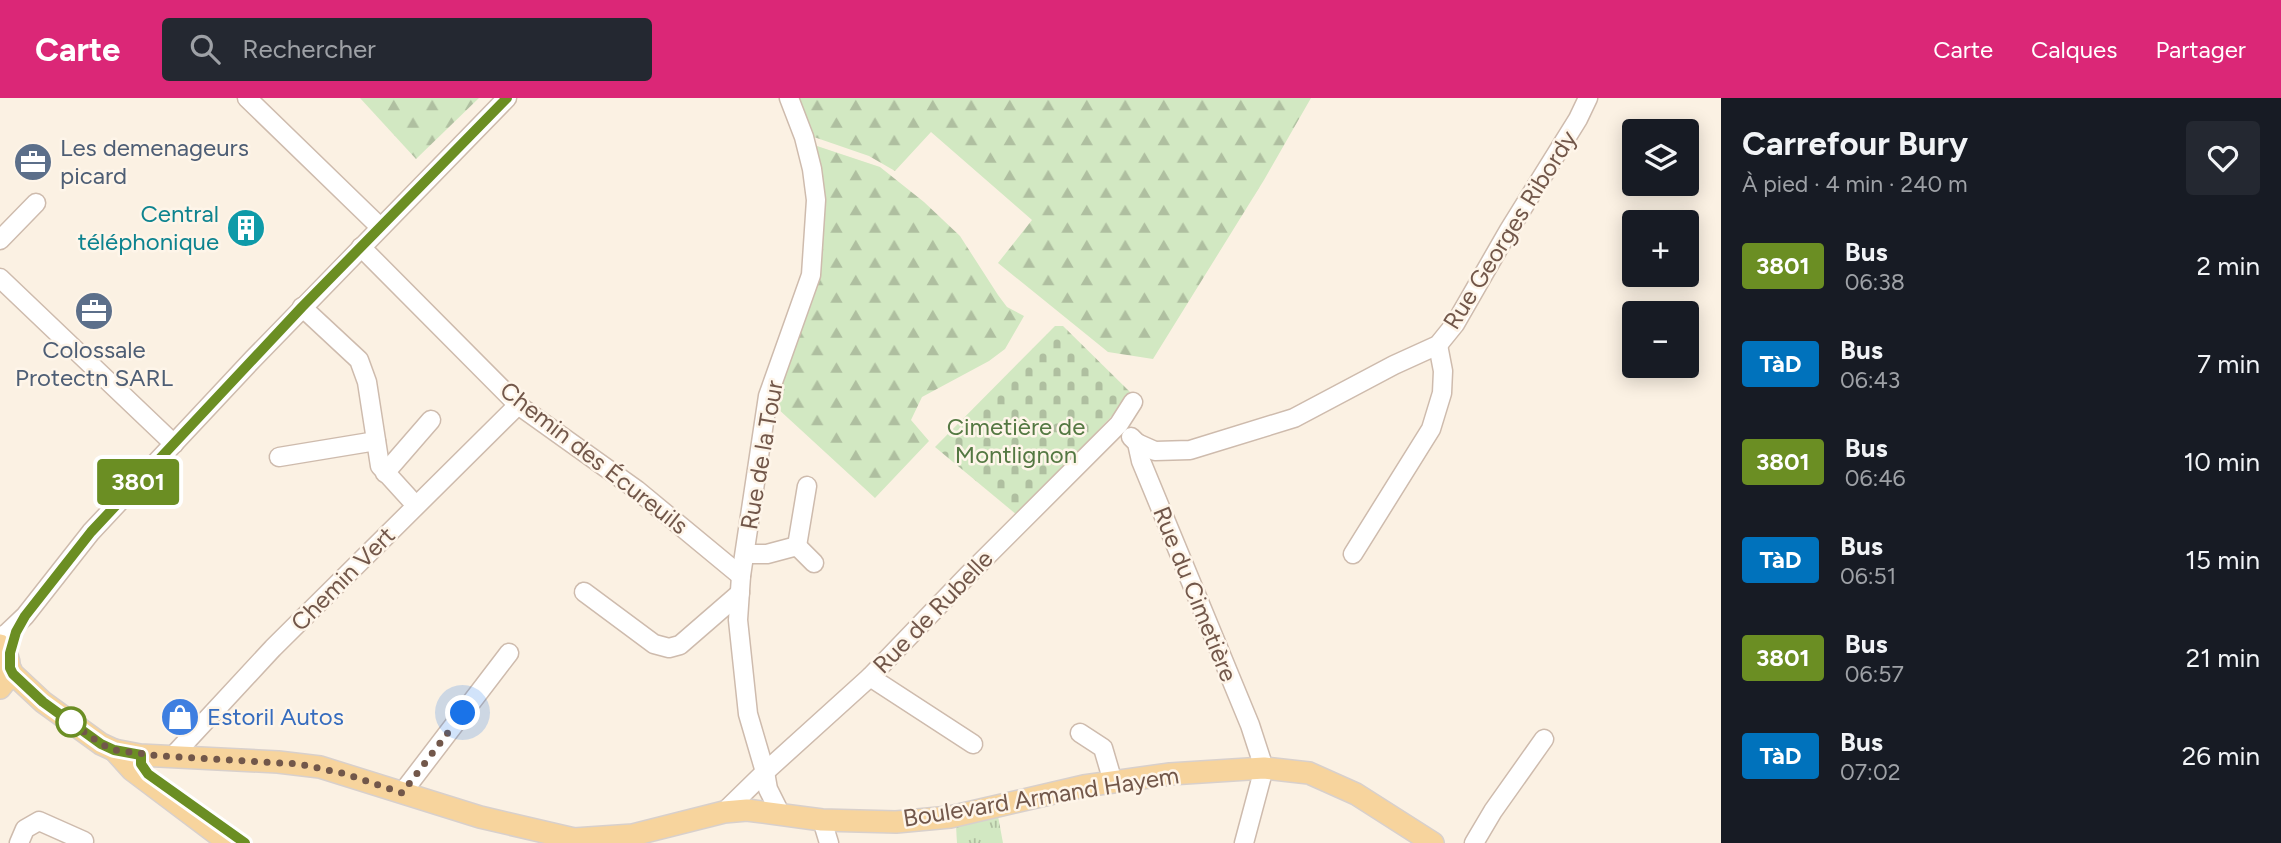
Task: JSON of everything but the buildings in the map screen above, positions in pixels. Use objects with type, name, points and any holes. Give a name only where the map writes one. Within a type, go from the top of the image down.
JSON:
[{"type":"main road","points":[[6,657],[6,682],[0,690],[43,702]]},
{"type":"main road","points":[[6,657],[13,674],[43,702],[101,744],[114,750],[132,769],[229,843]]},
{"type":"main road","name":"Boulevard Armand Hayem","points":[[114,750],[141,755],[299,764],[346,774],[480,817],[574,839],[654,836],[724,812],[747,810],[822,820],[896,822],[950,817],[1084,786],[1170,774],[1264,768],[1309,773],[1333,783],[1356,794],[1433,843]]},
{"type":"main road","points":[[141,755],[141,764],[148,774],[245,843]]},
{"type":"street","points":[[247,98],[380,227]]},
{"type":"street","points":[[0,637],[25,616],[91,532],[302,307],[507,98]]},
{"type":"street","name":"Rue de la Tour","points":[[781,816],[768,789],[746,703],[738,620],[768,396],[811,275],[816,200],[804,137],[789,98]]},
{"type":"street","name":"Rue Georges Ribordy","points":[[1137,443],[1155,451],[1190,450],[1294,418],[1438,345],[1455,324],[1588,98]]},
{"type":"street","points":[[0,240],[36,203]]},
{"type":"street","name":"Chemin des Écureuils","points":[[361,247],[518,405],[637,490],[741,585]]},
{"type":"street","points":[[0,278],[174,444]]},
{"type":"street","points":[[302,307],[359,360],[367,382],[380,466],[410,499]]},
{"type":"street","points":[[1353,554],[1431,429],[1443,393],[1443,372],[1438,345]]},
{"type":"street","name":"Rue de Rubelle","points":[[724,812],[870,677],[1119,424],[1133,402]]},
{"type":"street","name":"Chemin Vert","points":[[173,757],[273,648],[518,405]]},
{"type":"street","points":[[385,473],[432,420]]},
{"type":"street","name":"Rue du Cimetière","points":[[1119,424],[1137,443],[1150,485],[1250,725],[1264,768]]},
{"type":"street","points":[[279,457],[376,441]]},
{"type":"street","points":[[797,546],[807,486]]},
{"type":"street","points":[[745,554],[767,554],[797,546]]},
{"type":"street","points":[[797,546],[814,563]]},
{"type":"street","points":[[584,592],[654,644],[668,648],[680,645],[741,585]]},
{"type":"street","points":[[6,657],[25,616]]},
{"type":"street","points":[[402,793],[509,653]]},
{"type":"street","points":[[870,677],[973,744]]},
{"type":"street","points":[[1080,733],[1103,748],[1113,782]]},
{"type":"street","points":[[1474,843],[1493,811],[1544,739]]},
{"type":"street","points":[[1244,843],[1264,768]]},
{"type":"street","points":[[822,820],[829,843]]},
{"type":"street","points":[[19,843],[25,829],[39,821],[84,841]]},
{"type":"green space","points":[[360,98],[479,98],[416,159]]},
{"type":"green space","points":[[795,98],[1311,98],[1264,180],[1153,359],[1108,352],[998,263],[1032,220],[931,132],[895,171],[869,156],[811,136]]},
{"type":"green space","points":[[814,145],[880,167],[924,202],[960,236],[1007,307],[1024,316],[1005,349],[989,361],[922,397],[911,420],[929,441],[875,498],[776,407],[780,387],[815,294],[819,271]]},
{"type":"green space","name":"Cimetière de Montlignon","points":[[1055,326],[1063,326],[1130,392],[1129,398],[1017,515],[935,447]]},
{"type":"green space","points":[[998,816],[1003,843],[957,843],[956,826]]},
{"type":"bus line","name":"3801","points":[[245,843],[148,774],[141,764],[141,755],[114,750],[101,744],[43,702],[10,668],[13,640],[25,616],[91,532],[302,307],[507,98]]},
{"type":"place","name":"Les demenageurs picard","points":[[33,162]]},
{"type":"place","name":"Central téléphonique","points":[[246,228]]},
{"type":"place","name":"Colossale Protectn SARL","points":[[94,311]]},
{"type":"place","name":"Estoril Autos","points":[[180,717]]},
{"type":"route","points":[[71,722],[62,716],[101,744],[131,754],[278,762],[320,767],[402,793],[463,713]]}]
